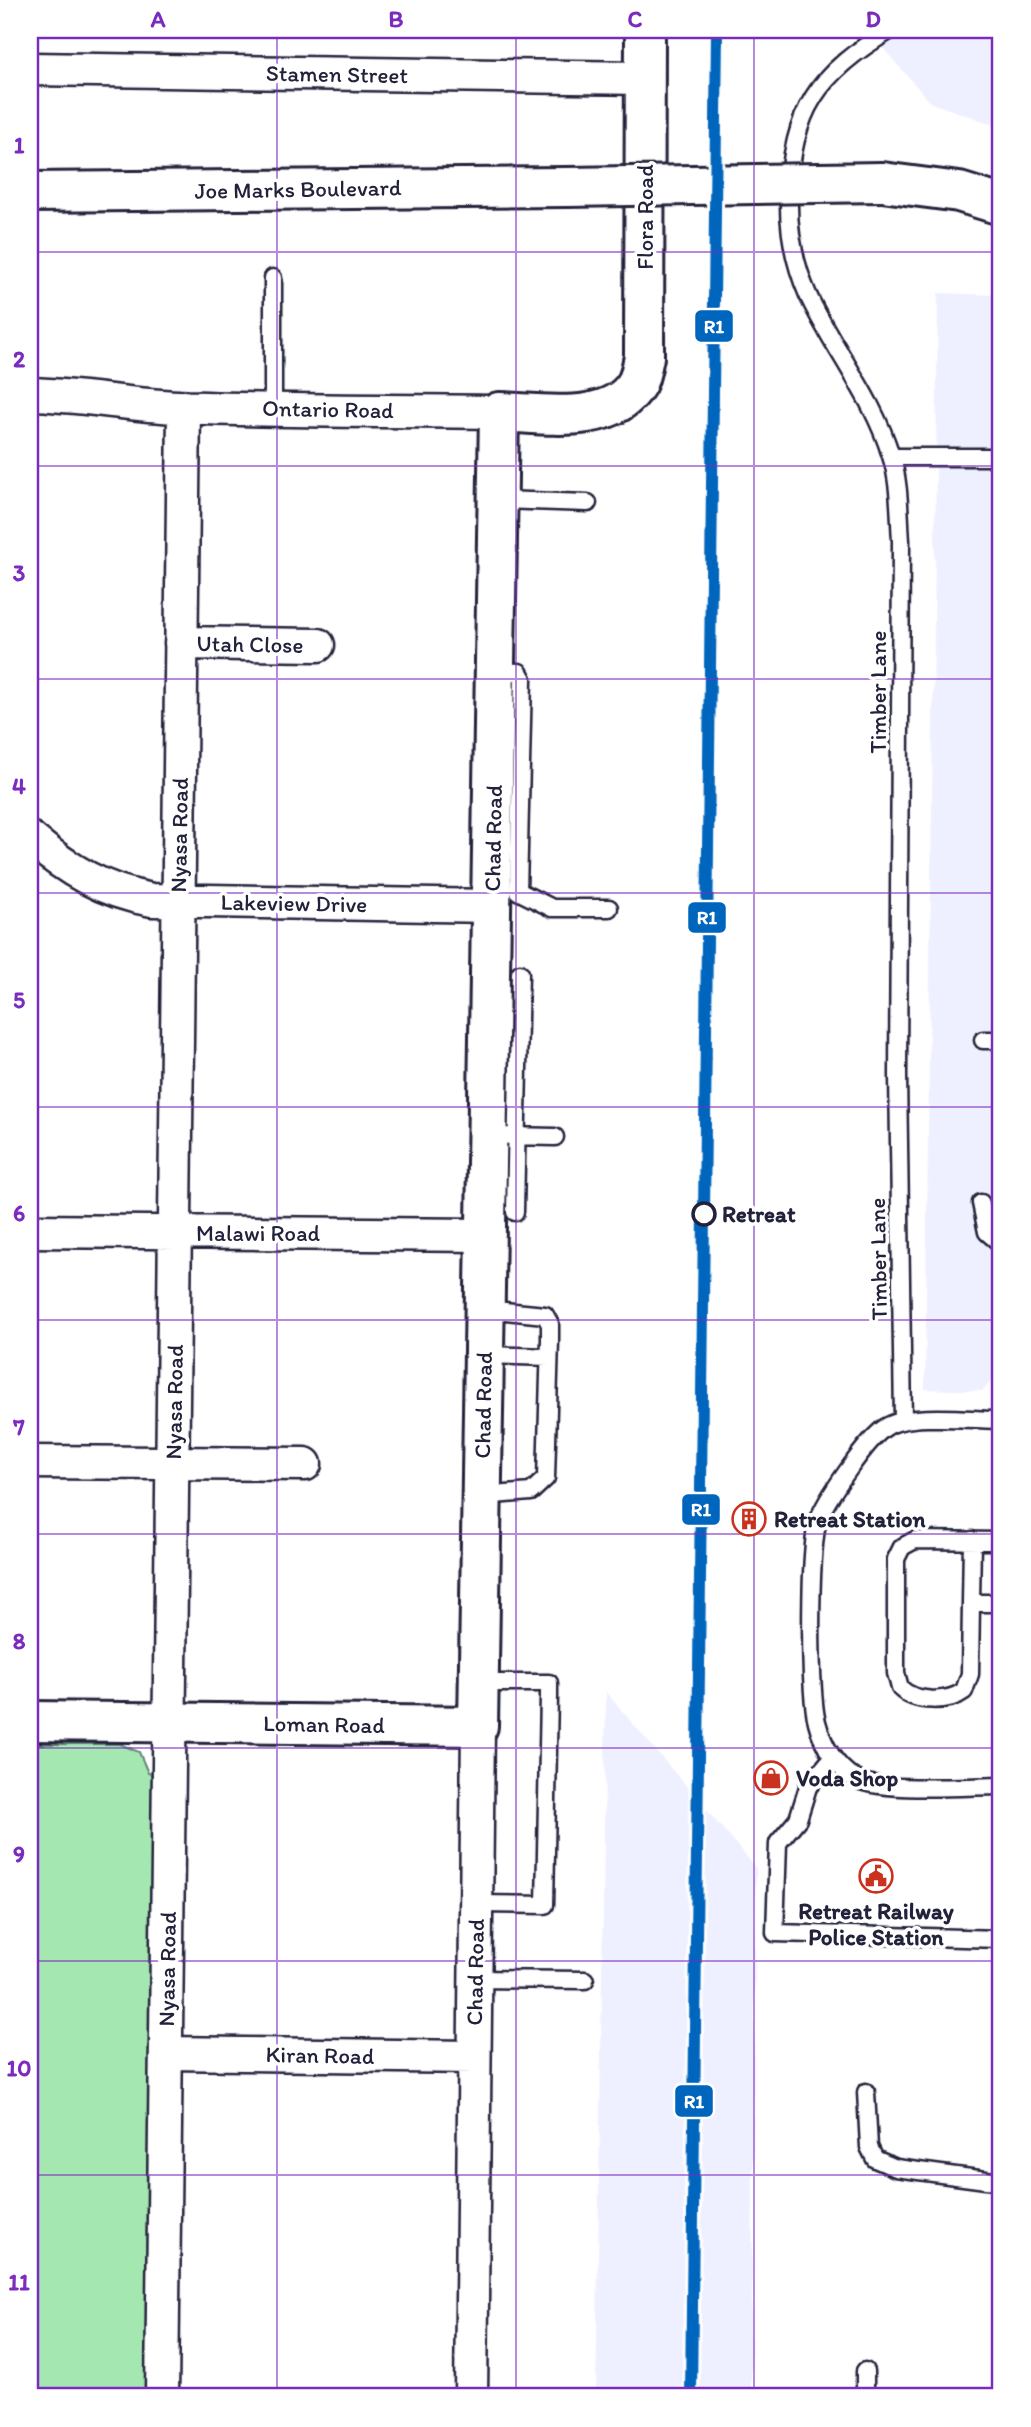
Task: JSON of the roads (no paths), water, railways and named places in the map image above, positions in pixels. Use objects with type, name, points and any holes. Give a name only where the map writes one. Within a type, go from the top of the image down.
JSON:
[{"type":"street","name":"Flora Road","points":[[624,398],[637,382],[644,356],[645,30]]},
{"type":"street","name":"Stamen Street","points":[[30,69],[645,78]]},
{"type":"street","name":"Joe Marks Boulevard","points":[[30,192],[882,183],[959,192],[1001,205]]},
{"type":"street","name":"Ontario Road","points":[[30,394],[76,395],[126,405],[184,407],[582,413],[603,410],[624,398]]},
{"type":"street","name":"Nyasa Road","points":[[162,2397],[184,407]]},
{"type":"street","name":"Chad Road","points":[[471,2397],[485,1309],[501,1223],[502,1137],[492,906],[499,412]]},
{"type":"street","name":"Utah Close","points":[[181,643],[318,645]]},
{"type":"street","name":"Lakeview Drive","points":[[30,838],[83,879],[105,889],[152,900],[492,906]]},
{"type":"street","name":"Malawi Road","points":[[30,1231],[175,1232],[501,1223]]},
{"type":"street","points":[[30,1462],[305,1464]]},
{"type":"street","name":"Loman Road","points":[[30,1721],[478,1726]]},
{"type":"street","name":"Kiran Road","points":[[166,2053],[474,2057]]},
{"type":"lane","name":"Timber Lane","points":[[891,30],[849,56],[826,79],[809,105],[795,134],[790,169],[788,226],[798,272],[809,297],[880,425],[892,457],[901,541],[898,1075],[903,1420]]},
{"type":"lane","points":[[273,278],[273,408]]},
{"type":"lane","points":[[892,457],[1001,457]]},
{"type":"lane","points":[[498,500],[588,503]]},
{"type":"lane","points":[[495,671],[520,672],[523,679],[518,891],[552,908],[609,908]]},
{"type":"lane","points":[[520,973],[502,1137],[555,1137]]},
{"type":"lane","points":[[983,1040],[1001,1040]]},
{"type":"lane","points":[[981,1203],[986,1232],[1001,1244]]},
{"type":"lane","points":[[482,1496],[531,1492],[546,1478],[549,1357],[548,1318],[530,1312],[485,1309]]},
{"type":"lane","points":[[484,1355],[549,1357]]},
{"type":"lane","points":[[1001,1420],[903,1420],[883,1428],[866,1445],[823,1510],[816,1530],[814,1708],[822,1737],[832,1758],[856,1780],[867,1784],[1001,1786]]},
{"type":"lane","points":[[972,1540],[970,1674],[964,1690],[948,1699],[913,1697],[905,1693],[897,1681],[896,1673],[896,1559],[899,1553],[907,1542],[915,1540],[972,1540],[1001,1541]]},
{"type":"lane","points":[[971,1602],[1001,1603]]},
{"type":"lane","points":[[477,1904],[545,1905],[549,1695],[549,1683],[479,1683]]},
{"type":"lane","points":[[832,1758],[808,1787],[798,1819],[778,1843],[775,1933],[1001,1939]]},
{"type":"lane","points":[[475,1979],[585,1980]]},
{"type":"lane","points":[[866,2092],[869,2147],[875,2159],[896,2168],[1001,2182]]},
{"type":"lane","points":[[865,2371],[865,2397]]},
{"type":"place","name":"Retreat","points":[[704,1214]]},
{"type":"place","name":"Retreat Station","points":[[749,1519]]},
{"type":"place","name":"Voda Shop","points":[[771,1778]]},
{"type":"place","name":"Retreat Railway Police Station","points":[[876,1876]]}]
